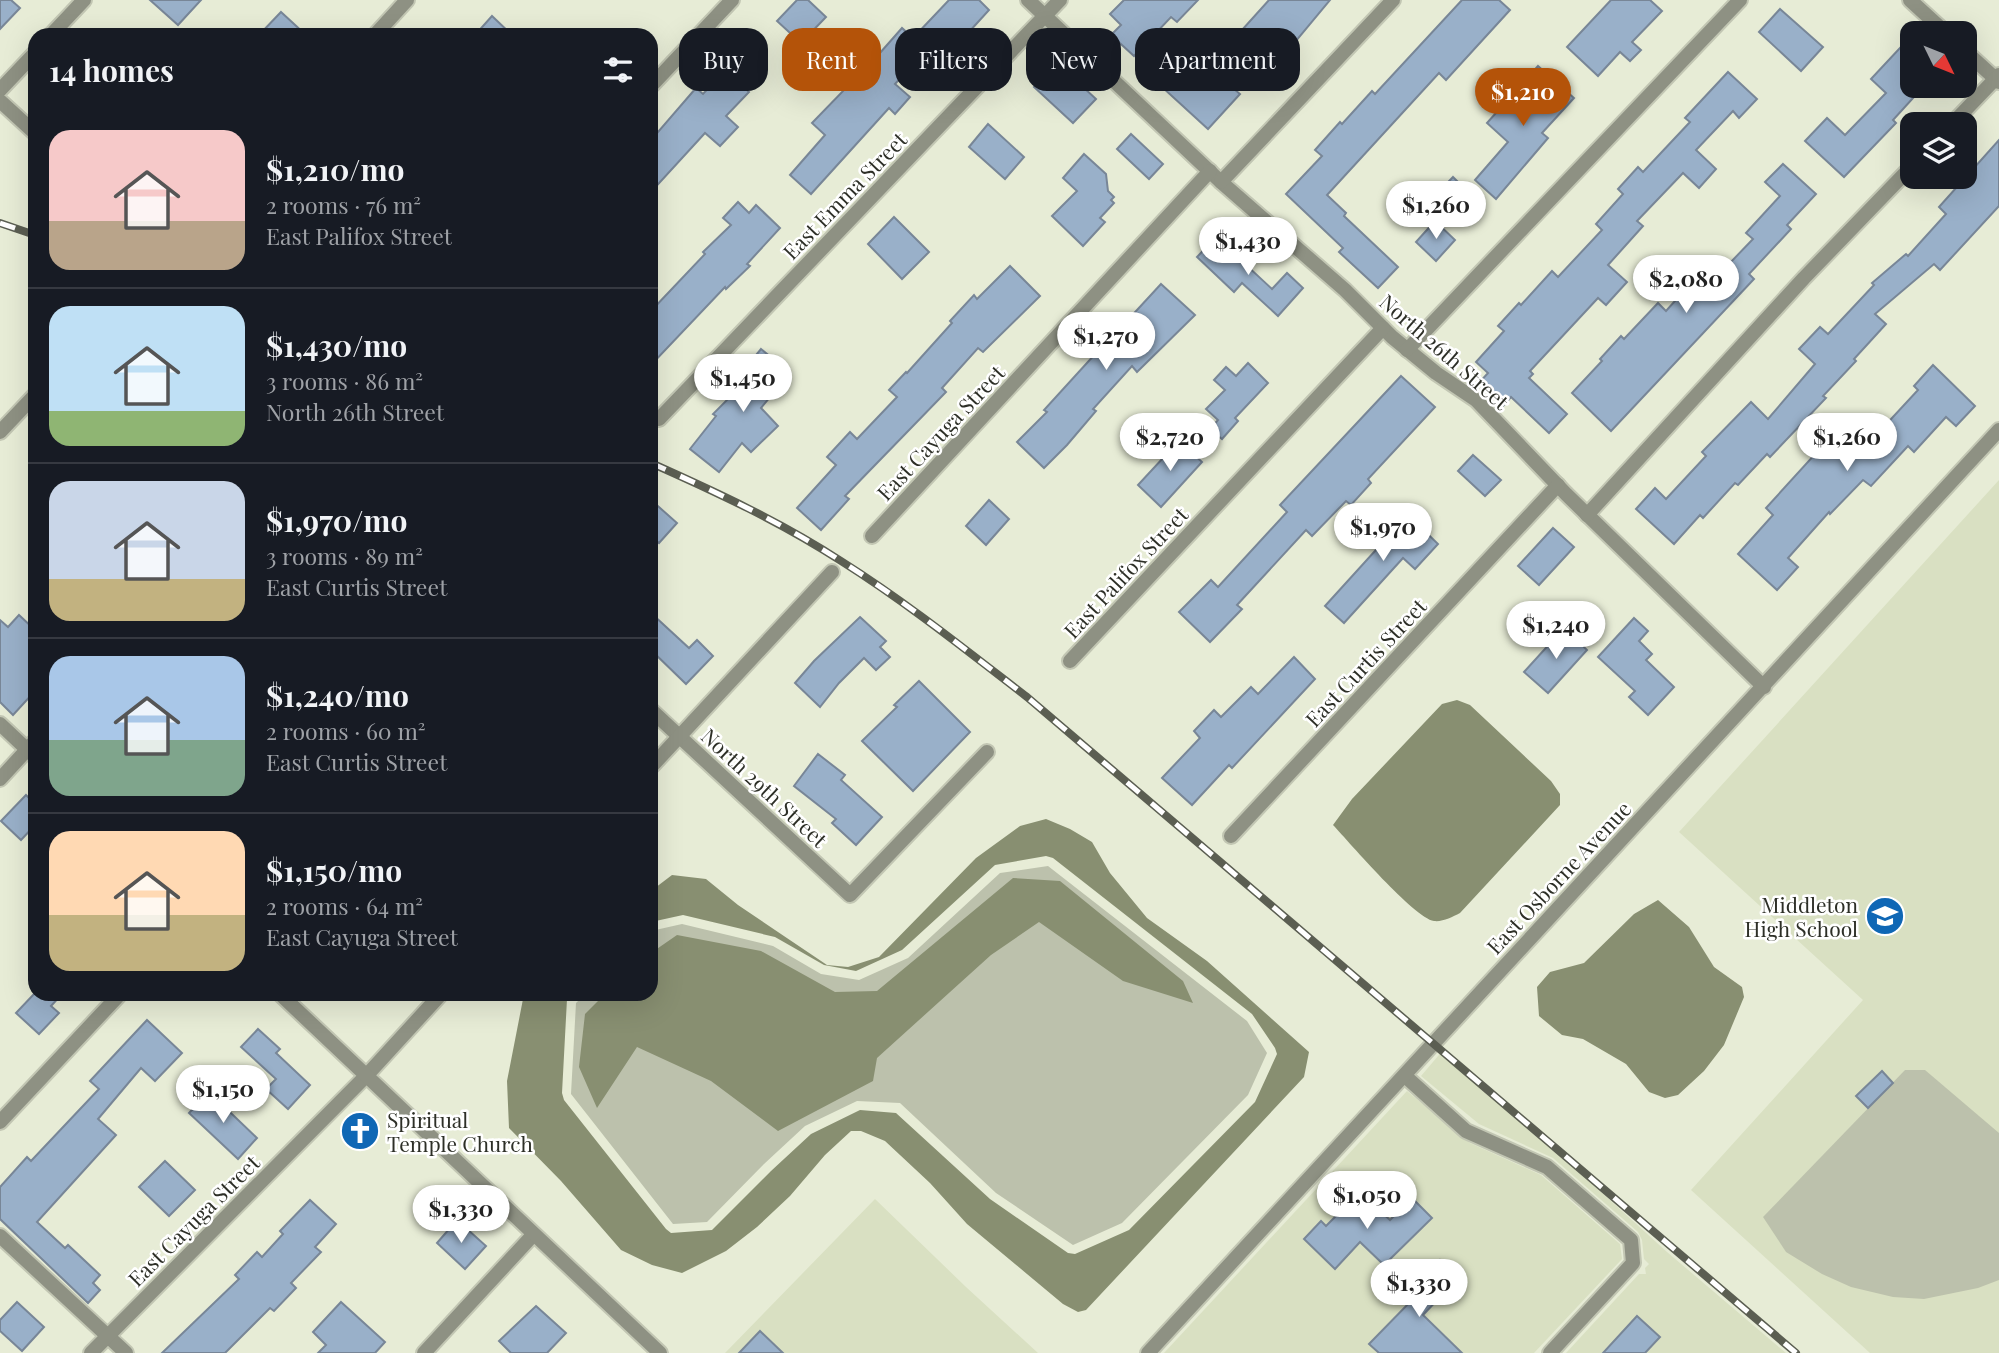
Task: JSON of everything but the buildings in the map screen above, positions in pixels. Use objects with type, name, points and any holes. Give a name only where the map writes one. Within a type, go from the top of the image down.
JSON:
[{"type":"street","points":[[58,28],[84,0]]},
{"type":"street","points":[[381,28],[407,0]]},
{"type":"street","points":[[658,79],[732,0]]},
{"type":"street","name":"North 26th Street","points":[[1028,0],[1221,182],[1345,290],[1407,350],[1476,400],[1587,515],[1764,687]]},
{"type":"street","name":"East Emma Street","points":[[659,419],[1060,0]]},
{"type":"street","points":[[1221,182],[1393,0]]},
{"type":"street","points":[[1407,350],[1740,0]]},
{"type":"street","points":[[1910,0],[1933,21]]},
{"type":"street","points":[[0,90],[28,60]]},
{"type":"street","points":[[1964,112],[1998,79],[1978,62]]},
{"type":"street","points":[[0,101],[28,127]]},
{"type":"street","name":"East Cayuga Street","points":[[872,536],[1210,171]]},
{"type":"street","points":[[1587,515],[1804,278],[1900,178]]},
{"type":"street","name":"East Palifox Street","points":[[1070,661],[1383,328]]},
{"type":"street","points":[[0,432],[28,402]]},
{"type":"street","name":"East Osborne Avenue","points":[[1147,1353],[1999,430]]},
{"type":"street","name":"East Curtis Street","points":[[1231,836],[1558,485]]},
{"type":"street","points":[[658,759],[832,572]]},
{"type":"street","name":"North 29th Street","points":[[658,716],[850,895],[987,752]]},
{"type":"street","points":[[0,724],[28,746]]},
{"type":"street","points":[[0,779],[28,753]]},
{"type":"street","points":[[0,1122],[113,1001]]},
{"type":"street","points":[[288,1001],[533,1236],[660,1353]]},
{"type":"street","name":"East Cayuga Street","points":[[91,1353],[367,1075],[435,1001]]},
{"type":"street","points":[[1405,1076],[1466,1131],[1550,1170],[1631,1240],[1633,1263],[1550,1353]]},
{"type":"street","points":[[0,1236],[126,1353]]},
{"type":"street","points":[[424,1353],[533,1236]]},
{"type":"shaded area","name":"Middleton High School","points":[[1999,480],[1999,1353],[1870,1353],[1691,1190],[1863,1000],[1679,832]]},
{"type":"shaded area","points":[[1457,700],[1470,705],[1551,781],[1560,794],[1560,805],[1460,913],[1434,921],[1425,917],[1398,894],[1333,825],[1352,799],[1442,704]]},
{"type":"shaded area","points":[[1046,819],[1092,842],[1110,873],[1147,918],[1207,961],[1309,1052],[1304,1077],[1086,1310],[1078,1312],[1063,1304],[967,1224],[930,1183],[885,1141],[861,1131],[851,1131],[825,1155],[790,1196],[757,1227],[726,1251],[682,1273],[652,1265],[621,1250],[561,1181],[509,1128],[507,1081],[523,1001],[567,1001],[562,1093],[564,1100],[671,1233],[712,1230],[811,1134],[860,1110],[896,1113],[990,1199],[1068,1253],[1075,1254],[1129,1230],[1255,1102],[1277,1054],[1252,1014],[1053,858],[1046,856],[995,865],[902,950],[856,971],[824,965],[775,937],[683,915],[658,920],[658,886],[672,875],[706,879],[738,905],[827,965],[848,967],[879,957],[976,858],[1020,826]]},
{"type":"shaded area","points":[[1048,866],[1247,1021],[1267,1053],[1248,1095],[1122,1223],[1073,1245],[996,1193],[900,1103],[857,1101],[805,1126],[707,1222],[673,1224],[571,1094],[576,1003],[658,1001],[658,929],[682,924],[773,946],[821,974],[859,980],[908,958],[1000,873]]},
{"type":"shaded area","points":[[1013,878],[1060,881],[1183,981],[1193,1003],[1123,981],[1039,922],[991,955],[877,1058],[873,1081],[778,1131],[711,1081],[637,1047],[597,1108],[579,1067],[585,1014],[598,1001],[658,1001],[658,948],[677,935],[761,951],[835,992],[877,991]]},
{"type":"shaded area","points":[[1658,900],[1689,927],[1714,967],[1742,987],[1744,997],[1724,1045],[1704,1071],[1678,1095],[1665,1098],[1649,1092],[1626,1064],[1583,1039],[1562,1035],[1539,1016],[1537,987],[1550,972],[1584,963],[1634,914]]},
{"type":"shaded area","points":[[1444,1049],[1667,1252],[1786,1353],[1566,1353],[1639,1274],[1646,1274],[1645,1268],[1649,1264],[1644,1259],[1642,1240],[1638,1232],[1553,1158],[1479,1124],[1421,1076]]},
{"type":"shaded area","points":[[1905,1070],[1925,1070],[1999,1133],[1999,1280],[1978,1288],[1924,1299],[1893,1297],[1851,1287],[1822,1274],[1786,1252],[1763,1217]]},
{"type":"shaded area","points":[[1407,1091],[1470,1143],[1541,1175],[1620,1244],[1622,1259],[1534,1353],[1164,1353]]},
{"type":"shaded area","points":[[875,1199],[966,1287],[1038,1353],[725,1353]]},
{"type":"railway","points":[[0,223],[28,233]]},
{"type":"railway","points":[[658,466],[748,508],[818,547],[912,610],[1027,697],[1796,1353]]},
{"type":"place","name":"Middleton High School","points":[[1885,916]]},
{"type":"place","name":"Spiritual Temple Church","points":[[360,1131]]}]
